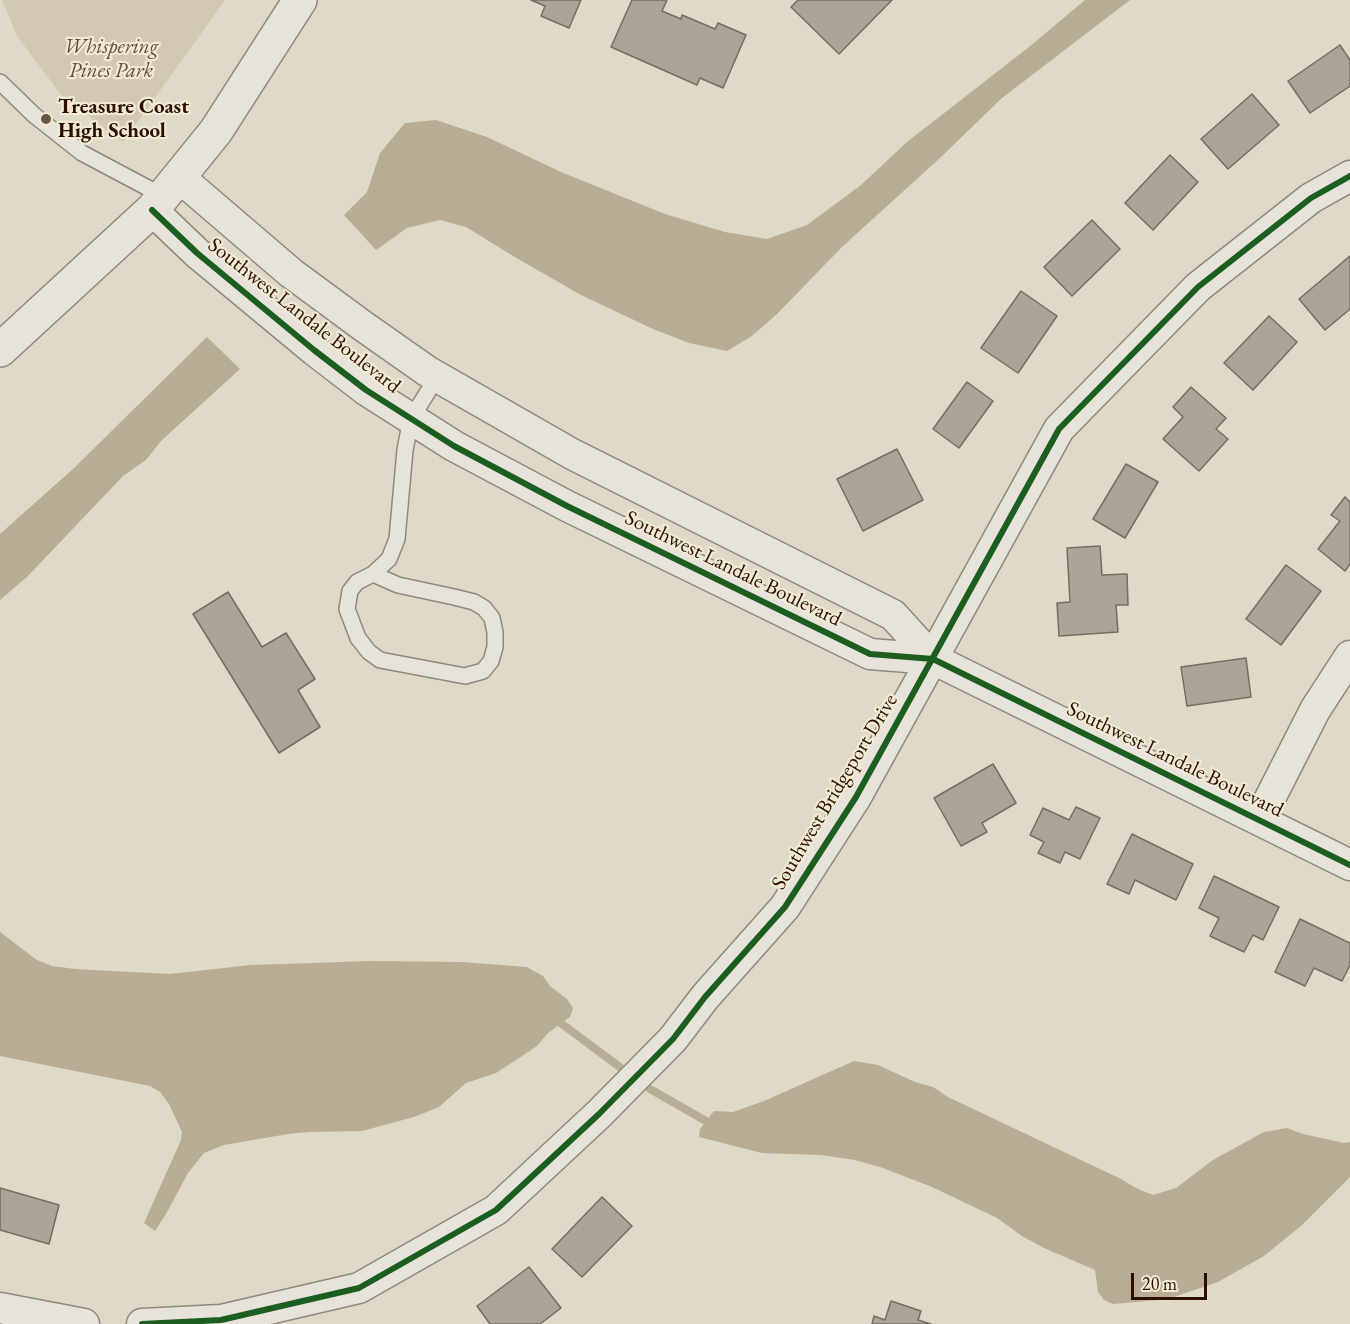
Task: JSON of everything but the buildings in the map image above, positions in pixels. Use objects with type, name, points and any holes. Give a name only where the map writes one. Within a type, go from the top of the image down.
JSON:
[{"type":"street","points":[[0,350],[165,194],[216,130],[300,0]]},
{"type":"street","name":"Southwest Bridgeport Drive","points":[[142,1324],[221,1320],[359,1287],[496,1209],[599,1114],[673,1039],[705,997],[785,907],[856,797],[1059,429],[1198,287],[1311,198],[1350,176]]},
{"type":"street","name":"Southwest Landale Boulevard","points":[[165,194],[291,273],[437,377],[572,454],[893,615],[933,659],[1350,865]]},
{"type":"street","name":"Southwest Landale Boulevard","points":[[165,194],[197,253],[366,390],[454,446],[567,506],[870,654],[933,659]]},
{"type":"street","points":[[1259,820],[1315,710],[1350,656]]},
{"type":"street","points":[[0,1308],[84,1324]]},
{"type":"lane","points":[[0,82],[34,115],[82,153],[165,194]]},
{"type":"lane","points":[[373,574],[398,585],[474,602],[484,608],[492,618],[495,647],[491,661],[483,671],[465,676],[380,660],[369,652],[358,638],[347,609],[350,591],[357,582],[373,574],[389,559],[397,539],[405,450],[411,419],[437,377]]},
{"type":"green space","name":"Whispering Pines Park","points":[[2,0],[225,0],[123,142],[62,96],[17,36]]},
{"type":"shaded area","points":[[1085,0],[1130,0],[1002,98],[842,247],[777,314],[752,336],[727,351],[689,343],[653,329],[581,295],[466,227],[440,220],[407,228],[376,250],[344,215],[367,192],[380,153],[405,123],[436,120],[487,137],[561,172],[665,214],[725,232],[767,239],[807,225],[861,185],[907,142],[1029,47]]},
{"type":"shaded area","points":[[207,337],[240,369],[161,441],[146,460],[123,476],[27,577],[0,600],[0,534],[73,469]]},
{"type":"shaded area","points":[[0,932],[37,960],[52,966],[75,969],[170,974],[251,965],[370,961],[462,962],[527,967],[543,976],[573,1008],[570,1017],[548,1033],[537,1046],[496,1073],[466,1083],[439,1107],[414,1117],[362,1131],[288,1134],[224,1145],[204,1153],[188,1173],[155,1231],[144,1223],[181,1140],[182,1132],[169,1104],[160,1092],[150,1086],[0,1056]]},
{"type":"shaded area","points":[[854,1061],[878,1065],[915,1082],[933,1087],[948,1097],[1153,1195],[1176,1188],[1213,1160],[1264,1132],[1287,1128],[1303,1134],[1344,1143],[1350,1142],[1350,1177],[1302,1225],[1264,1256],[1218,1282],[1168,1299],[1113,1304],[1104,1300],[1098,1292],[1095,1270],[1044,1248],[997,1218],[932,1187],[855,1160],[821,1155],[762,1153],[699,1137],[700,1129],[714,1111],[733,1112],[764,1101]]},
{"type":"waterway","points":[[562,1024],[621,1068]]},
{"type":"waterway","points":[[650,1089],[706,1121]]},
{"type":"cycle path","points":[[142,1324],[221,1320],[359,1288],[496,1210],[599,1114],[673,1039],[705,997],[785,907],[856,797],[1059,429],[1198,287],[1311,198],[1350,176]]},
{"type":"cycle path","points":[[152,210],[197,253],[314,350],[366,390],[454,446],[567,506],[870,654],[933,659],[1350,865]]},
{"type":"place","name":"Treasure Coast High School","points":[[46,119]]}]
